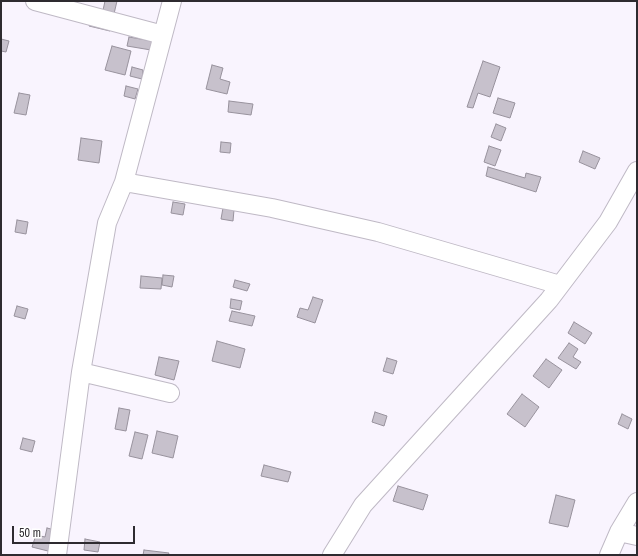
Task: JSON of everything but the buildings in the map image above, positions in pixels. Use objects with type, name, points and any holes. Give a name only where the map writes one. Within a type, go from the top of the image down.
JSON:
[{"type":"street","points":[[35,1],[163,35]]},
{"type":"street","points":[[57,555],[81,372],[108,223],[124,182],[172,1]]},
{"type":"street","points":[[332,555],[363,504],[549,300],[608,222],[637,170]]},
{"type":"street","points":[[124,182],[272,208],[378,232],[560,285]]},
{"type":"street","points":[[81,372],[170,393]]},
{"type":"street","points":[[609,555],[619,532],[637,502]]},
{"type":"street","points":[[619,532],[637,536]]}]
